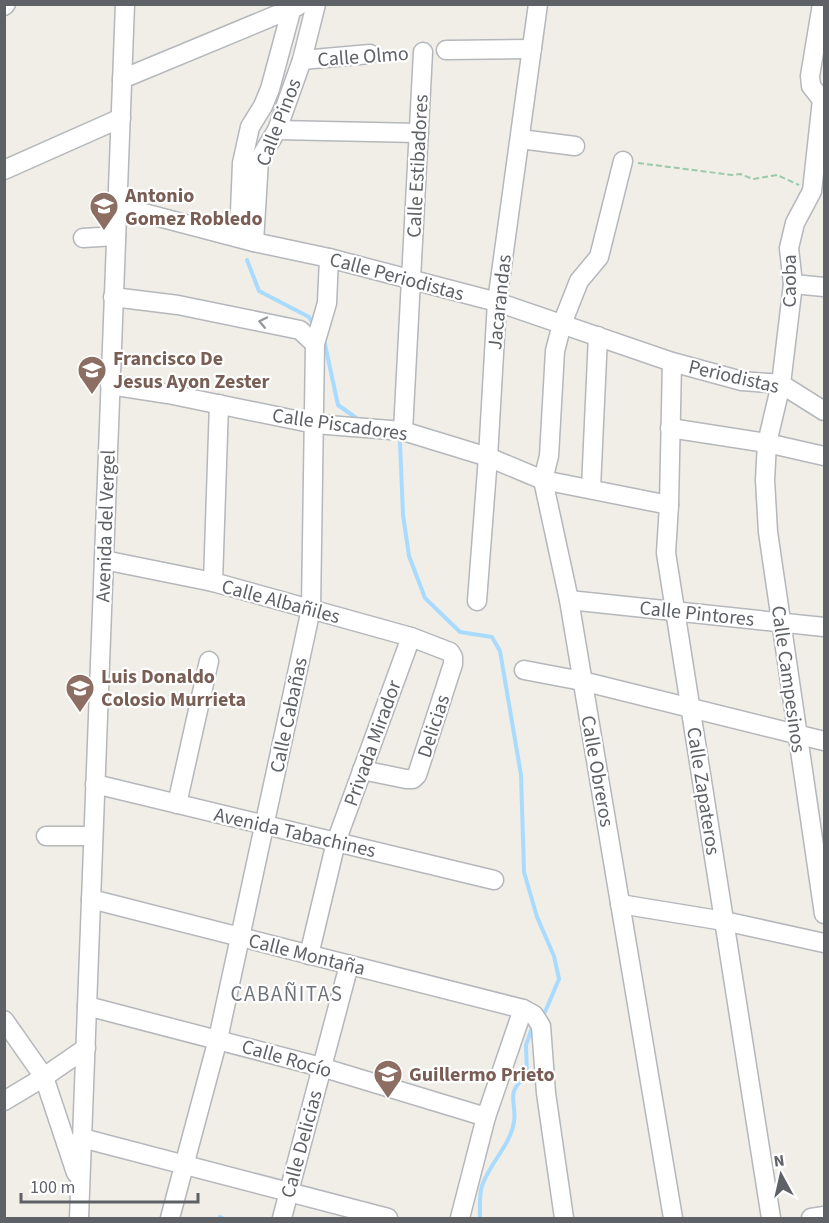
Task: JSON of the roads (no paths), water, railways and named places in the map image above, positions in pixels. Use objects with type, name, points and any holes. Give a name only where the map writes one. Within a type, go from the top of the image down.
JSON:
[{"type":"street","name":"Avenida del Vergel","points":[[79,1218],[125,4]]},
{"type":"street","name":"Calle Pinos","points":[[246,239],[259,160],[277,130],[302,60],[316,4]]},
{"type":"street","name":"Jacarandas","points":[[477,601],[497,302],[538,4]]},
{"type":"street","name":"Caoba","points":[[767,443],[781,384],[793,284],[789,248],[795,223],[818,192],[822,100],[811,86],[810,76],[822,4]]},
{"type":"street","points":[[122,79],[293,6]]},
{"type":"street","points":[[246,239],[242,163],[250,127],[270,89],[293,6]]},
{"type":"street","points":[[446,50],[532,49]]},
{"type":"street","name":"Calle Estibadores","points":[[403,431],[423,52]]},
{"type":"street","name":"Calle Olmo","points":[[302,60],[370,54]]},
{"type":"street","points":[[4,170],[121,118]]},
{"type":"street","points":[[277,130],[419,133]]},
{"type":"street","points":[[519,139],[575,146]]},
{"type":"street","name":"Calle Obreros","points":[[623,161],[599,257],[579,281],[562,324],[555,351],[549,456],[543,480],[569,600],[673,1218]]},
{"type":"street","name":"Calle Periodistas","points":[[117,206],[497,302],[672,362]]},
{"type":"street","points":[[83,238],[116,236]]},
{"type":"street","name":"Calle Cabañas","points":[[170,1218],[218,1039],[311,609],[315,344],[327,303],[329,258]]},
{"type":"street","points":[[793,284],[825,287]]},
{"type":"street","points":[[114,297],[178,305],[300,330],[315,344]]},
{"type":"street","points":[[591,488],[598,336]]},
{"type":"street","name":"Periodistas","points":[[672,362],[742,381],[781,384],[825,411]]},
{"type":"street","name":"Calle Zapateros","points":[[672,362],[666,552],[771,1218]]},
{"type":"street","name":"Calle Piscadores","points":[[110,385],[315,424],[403,431],[488,457],[543,480],[669,505]]},
{"type":"street","points":[[213,582],[219,404]]},
{"type":"street","points":[[670,428],[767,443],[825,456]]},
{"type":"street","name":"Calle Campesinos","points":[[767,443],[765,480],[768,532],[825,914]]},
{"type":"street","name":"Calle Albañiles","points":[[104,560],[213,582],[311,609],[411,637],[450,652],[453,657]]},
{"type":"street","name":"Calle Pintores","points":[[569,600],[825,627]]},
{"type":"street","name":"Privada Mirador","points":[[309,955],[336,842],[411,637]]},
{"type":"street","name":"Delicias","points":[[362,770],[406,779],[413,779],[417,775],[453,664],[453,657]]},
{"type":"street","points":[[177,804],[209,661]]},
{"type":"street","points":[[524,670],[582,681],[825,741]]},
{"type":"street","name":"Avenida Tabachines","points":[[95,784],[494,880]]},
{"type":"street","points":[[46,836],[93,836]]},
{"type":"street","name":"Calle Montaña","points":[[91,899],[523,1009]]},
{"type":"street","points":[[620,904],[724,921],[825,942]]},
{"type":"street","name":"Calle Delicias","points":[[282,1218],[349,965]]},
{"type":"street","name":"Calle Rocío","points":[[87,1006],[321,1067],[486,1117]]},
{"type":"street","points":[[460,1218],[486,1117],[523,1009],[534,1015],[541,1026],[546,1093],[564,1218]]},
{"type":"street","points":[[4,1020],[44,1077],[80,1186]]},
{"type":"street","points":[[4,1101],[44,1077],[86,1047]]},
{"type":"street","points":[[82,1138],[388,1218]]},
{"type":"street","points":[[811,1218],[825,1216]]},
{"type":"waterway","points":[[247,260],[259,291],[309,317],[314,325]]},
{"type":"waterway","points":[[324,340],[338,405],[359,420]]},
{"type":"waterway","points":[[400,442],[403,515],[409,556],[425,598],[460,632],[492,637],[500,651],[521,775],[524,872],[537,917],[554,956],[559,979],[545,1012]]},
{"type":"waterway","points":[[480,1218],[482,1186],[512,1131],[514,1092],[527,1076],[526,1045],[532,1028]]},
{"type":"place","name":"Antonio Gomez Robledo","points":[[104,232]]},
{"type":"place","name":"Francisco De Jesus Ayon Zester","points":[[92,396]]},
{"type":"place","name":"Luis Donaldo Colosio Murrieta","points":[[80,714]]},
{"type":"place","name":"Guillermo Prieto","points":[[388,1100]]},
{"type":"district","name":"CABAÑITAS","points":[[287,994]]}]
